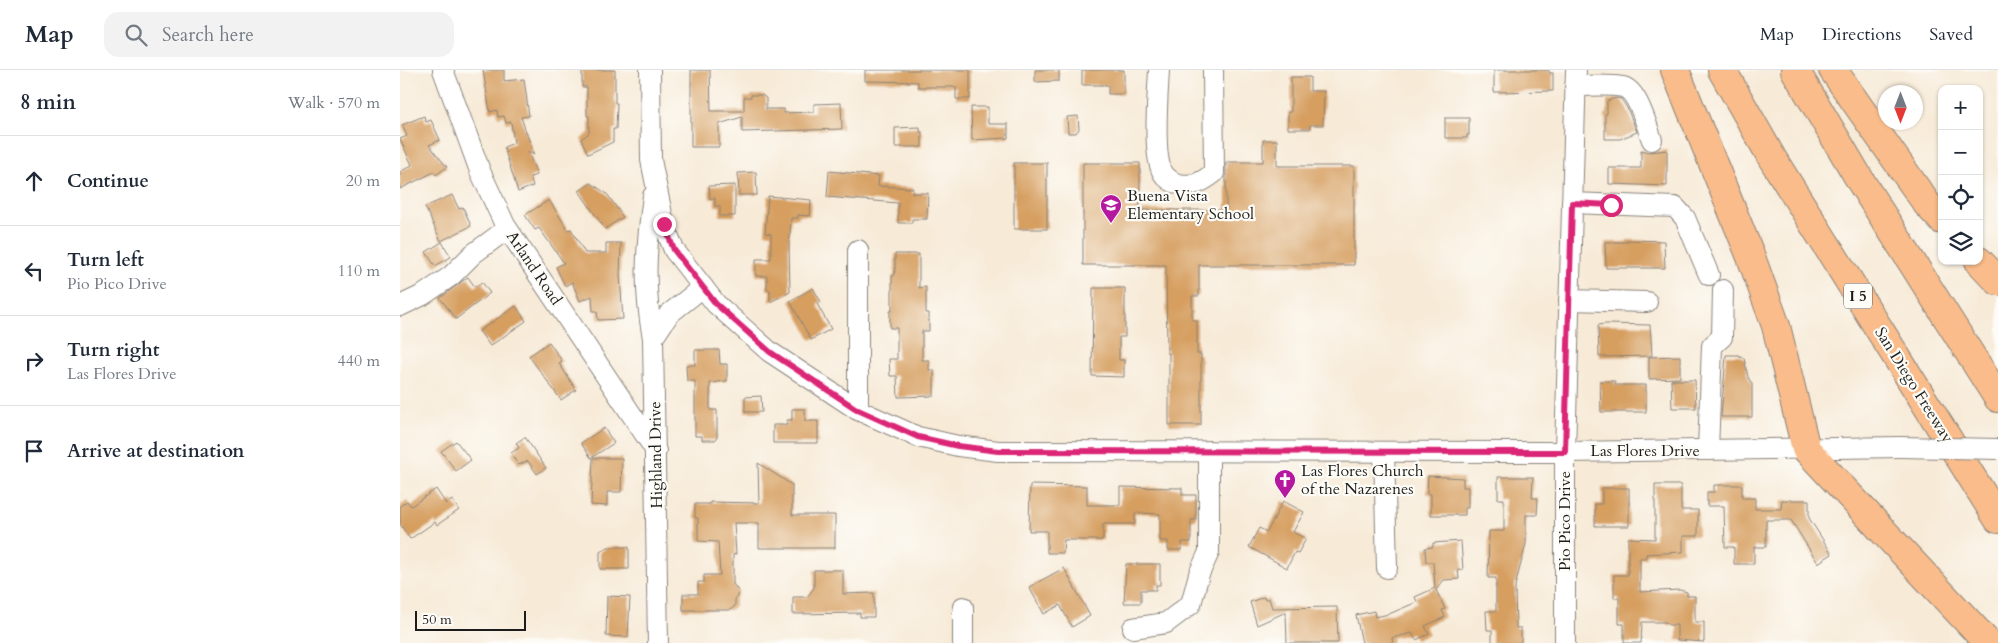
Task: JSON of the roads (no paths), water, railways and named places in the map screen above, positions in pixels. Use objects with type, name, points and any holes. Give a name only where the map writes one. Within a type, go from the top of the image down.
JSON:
[{"type":"highway","points":[[1675,70],[1747,248],[1776,326],[1806,450],[1988,643]]},
{"type":"highway","name":"San Diego Freeway","points":[[1722,70],[1772,158],[1998,519]]},
{"type":"highway","points":[[1795,70],[1863,185],[1998,398]]},
{"type":"highway","points":[[1833,70],[1927,204],[1938,216]]},
{"type":"highway","points":[[1983,265],[1998,282]]},
{"type":"street","name":"Arland Road","points":[[443,70],[480,171],[507,229],[656,451]]},
{"type":"street","name":"Las Flores Drive","points":[[650,70],[651,160],[664,224],[674,250],[716,304],[770,352],[858,410],[918,437],[958,446],[998,451],[1565,452],[1806,450],[1900,447],[1998,449]]},
{"type":"street","points":[[1158,70],[1158,157],[1163,174],[1174,183],[1188,186],[1202,182],[1214,173],[1213,70]]},
{"type":"street","points":[[1576,78],[1623,87],[1630,91],[1635,98],[1652,140]]},
{"type":"street","name":"Pio Pico Drive","points":[[1565,643],[1565,452],[1576,78]]},
{"type":"street","name":"Highland Drive","points":[[656,182],[646,245],[647,309],[653,338],[658,643]]},
{"type":"street","points":[[1572,203],[1675,207],[1685,218],[1709,275]]},
{"type":"street","points":[[400,306],[423,296],[451,276],[473,254],[507,229]]},
{"type":"street","points":[[858,250],[858,410]]},
{"type":"street","points":[[653,338],[669,314],[703,287]]},
{"type":"street","points":[[1708,450],[1712,346],[1722,337],[1723,290]]},
{"type":"street","points":[[1569,300],[1647,302]]},
{"type":"street","points":[[1133,628],[1166,623],[1191,604],[1199,574],[1209,552],[1209,451]]},
{"type":"street","points":[[1384,452],[1387,568]]},
{"type":"street","points":[[963,607],[963,643]]},
{"type":"place","name":"Buena Vista Elementary School","points":[[1111,224]]},
{"type":"place","name":"Las Flores Church of the Nazarenes","points":[[1285,499]]}]
